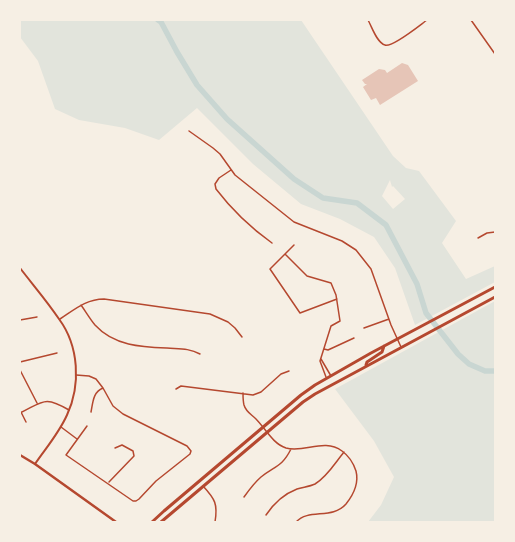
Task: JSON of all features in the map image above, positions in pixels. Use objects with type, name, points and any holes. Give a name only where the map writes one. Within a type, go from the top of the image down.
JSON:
[{"type":"main road","points":[[152,522],[301,395],[327,378],[384,346],[495,287]]},
{"type":"main road","points":[[161,522],[267,432],[316,394],[366,365],[495,297]]},
{"type":"main road","points":[[366,365],[367,362],[382,352],[384,346]]},
{"type":"main road","points":[[20,455],[35,464],[116,522]]},
{"type":"street","points":[[368,20],[378,39],[385,45],[392,44],[427,20]]},
{"type":"street","points":[[471,20],[495,54]]},
{"type":"street","points":[[189,131],[220,154],[235,175],[294,222],[342,241],[356,250],[371,269],[401,347]]},
{"type":"street","points":[[231,170],[219,178],[215,184],[216,189],[250,226],[272,243]]},
{"type":"street","points":[[478,238],[487,233],[495,232]]},
{"type":"street","points":[[294,246],[270,269],[300,313],[336,299]]},
{"type":"street","points":[[285,254],[307,276],[332,284],[340,321],[331,326],[320,364],[327,378]]},
{"type":"street","points":[[20,268],[60,319],[72,344],[76,364],[74,396],[69,410],[60,427],[35,464]]},
{"type":"street","points":[[60,319],[91,300],[104,299],[210,314],[228,322],[242,337]]},
{"type":"street","points":[[81,305],[99,329],[122,343],[138,347],[192,350],[200,354]]},
{"type":"street","points":[[20,320],[37,316]]},
{"type":"street","points":[[364,328],[389,319]]},
{"type":"street","points":[[324,349],[328,350],[354,338]]},
{"type":"street","points":[[20,362],[57,353]]},
{"type":"street","points":[[322,359],[331,376]]},
{"type":"street","points":[[20,370],[37,403]]},
{"type":"street","points":[[176,389],[181,386],[253,394],[261,392],[281,374],[289,371]]},
{"type":"street","points":[[76,375],[89,376],[96,379],[116,410],[187,446],[191,451],[190,454],[156,482],[136,501],[129,499],[109,483],[66,455],[87,426]]},
{"type":"street","points":[[91,412],[95,394],[98,390],[103,388]]},
{"type":"street","points":[[243,393],[244,405],[248,412],[282,446],[291,449],[330,445],[344,452],[354,465],[357,474],[357,481],[354,492],[344,505],[337,510],[326,514],[305,516],[296,522]]},
{"type":"street","points":[[26,422],[21,412],[43,401],[57,403],[69,410]]},
{"type":"street","points":[[60,427],[77,439]]},
{"type":"street","points":[[109,483],[134,456],[133,452],[122,445],[115,448]]},
{"type":"street","points":[[244,497],[260,478],[282,464],[291,449]]},
{"type":"street","points":[[266,515],[285,495],[296,489],[313,485],[322,479],[344,452]]},
{"type":"street","points":[[202,486],[214,499],[217,511],[215,522]]},
{"type":"shaded area","points":[[20,20],[301,20],[393,156],[406,168],[419,171],[456,221],[442,243],[466,279],[495,266],[495,282],[415,325],[395,268],[374,237],[340,219],[301,204],[253,164],[197,108],[159,140],[125,128],[79,120],[55,109],[38,61],[20,37]],"holes":[[[390,180],[392,187],[393,186],[405,199],[393,209],[382,196]]]},
{"type":"shaded area","points":[[495,301],[495,522],[368,522],[381,505],[394,477],[374,441],[335,389]]},
{"type":"building","points":[[402,63],[408,65],[418,81],[380,105],[376,98],[371,100],[363,87],[367,84],[365,84],[362,80],[379,69],[385,70],[387,73]]},
{"type":"waterway","points":[[158,20],[161,22],[197,85],[227,119],[294,179],[323,198],[357,203],[386,225],[417,284],[426,313],[458,354],[469,364],[485,371],[495,371]]}]
